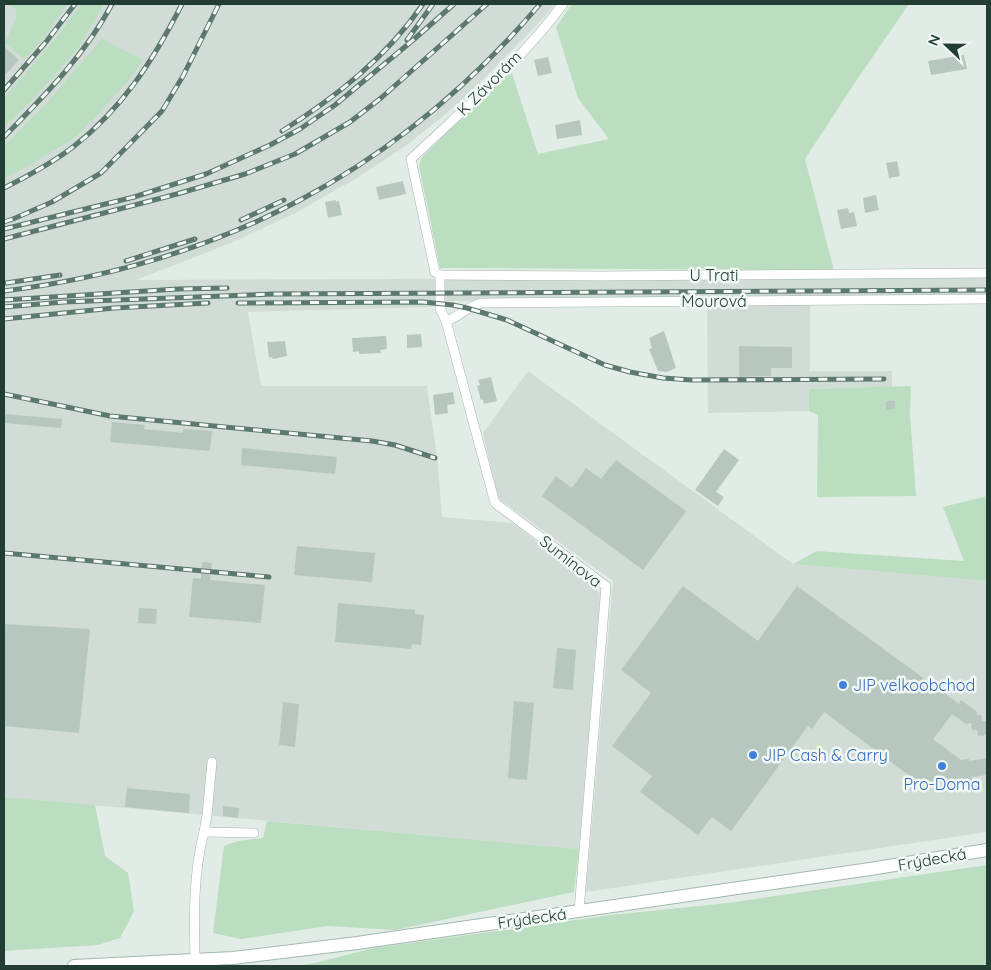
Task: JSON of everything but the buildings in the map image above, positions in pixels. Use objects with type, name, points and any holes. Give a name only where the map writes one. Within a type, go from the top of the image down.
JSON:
[{"type":"main road","name":"Frýdecká","points":[[74,966],[233,958],[357,943],[870,869],[987,850]]},
{"type":"street","name":"K Závorám","points":[[437,273],[411,159],[483,92],[548,24],[563,4]]},
{"type":"street","name":"U Trati","points":[[437,273],[602,276],[987,273]]},
{"type":"street","name":"Sumínova","points":[[437,273],[440,308],[446,321],[495,503],[606,586],[580,911]]},
{"type":"street","name":"Mourová","points":[[446,321],[454,319],[473,305],[482,303],[987,299]]},
{"type":"street","points":[[195,961],[195,897],[200,847],[208,815],[212,762]]},
{"type":"street","points":[[204,832],[254,833]]},
{"type":"shaded area","points":[[4,4],[555,4],[476,87],[403,148],[357,178],[295,213],[231,243],[136,280],[987,276],[987,298],[440,301],[432,307],[248,312],[261,386],[427,386],[438,465],[442,517],[512,523],[590,581],[600,594],[579,849],[4,797]]},
{"type":"shaded area","points":[[707,303],[810,303],[810,371],[892,371],[892,387],[809,389],[809,411],[708,413]]},
{"type":"shaded area","points":[[528,371],[793,564],[987,581],[987,832],[586,892],[613,581],[498,498],[483,433]]},
{"type":"green space","points":[[7,4],[67,4],[45,37],[24,59],[5,43],[16,18],[16,9]]},
{"type":"green space","points":[[82,4],[104,4],[79,47],[36,96],[4,127],[4,98],[52,43]]},
{"type":"green space","points":[[572,4],[909,4],[805,159],[834,270],[440,268],[419,166],[422,157],[511,70],[538,154],[609,139],[578,98],[556,27]]},
{"type":"green space","points":[[102,39],[143,60],[129,80],[77,136],[30,165],[4,178],[4,146],[46,104]]},
{"type":"green space","points":[[911,386],[910,415],[916,496],[817,497],[818,415],[809,411],[809,389]]},
{"type":"green space","points":[[987,496],[987,581],[793,564],[817,551],[964,561],[943,507]]},
{"type":"green space","points":[[4,797],[95,805],[105,856],[128,873],[134,911],[120,938],[98,945],[4,951]]},
{"type":"green space","points":[[267,821],[579,849],[574,892],[395,930],[328,926],[241,939],[213,933],[224,846],[238,841],[263,838]]},
{"type":"green space","points":[[987,865],[987,966],[294,966],[315,963],[374,948],[612,915],[728,903]]},
{"type":"railway","points":[[4,90],[46,42],[75,4]]},
{"type":"railway","points":[[4,137],[77,58],[112,4]]},
{"type":"railway","points":[[4,188],[65,153],[107,116],[136,82],[182,4]]},
{"type":"railway","points":[[4,222],[52,202],[101,173],[162,111],[183,76],[219,4]]},
{"type":"railway","points":[[282,131],[341,90],[377,59],[423,4]]},
{"type":"railway","points":[[407,40],[433,4]]},
{"type":"railway","points":[[4,229],[134,197],[206,174],[270,145],[300,129],[335,105],[454,4]]},
{"type":"railway","points":[[4,239],[177,194],[245,174],[295,154],[350,122],[381,98],[487,4]]},
{"type":"railway","points":[[4,291],[84,278],[159,258],[232,232],[300,200],[365,161],[427,116],[485,63],[540,4]]},
{"type":"railway","points":[[241,220],[284,200]]},
{"type":"railway","points":[[126,261],[195,239]]},
{"type":"railway","points":[[6,283],[60,275]]},
{"type":"railway","points":[[4,300],[178,289],[227,288]]},
{"type":"railway","points":[[4,307],[64,302],[273,294],[987,290]]},
{"type":"railway","points":[[238,303],[423,302],[453,305],[507,320],[605,365],[663,378],[692,380],[884,379]]},
{"type":"railway","points":[[4,319],[114,308],[208,303]]},
{"type":"railway","points":[[4,394],[110,416],[372,441],[395,445],[435,458]]},
{"type":"railway","points":[[4,553],[269,577]]},
{"type":"place","name":"JIP velkoobchod","points":[[843,685]]},
{"type":"place","name":"JIP Cash & Carry","points":[[753,755]]},
{"type":"place","name":"Pro-Doma","points":[[942,766]]}]
